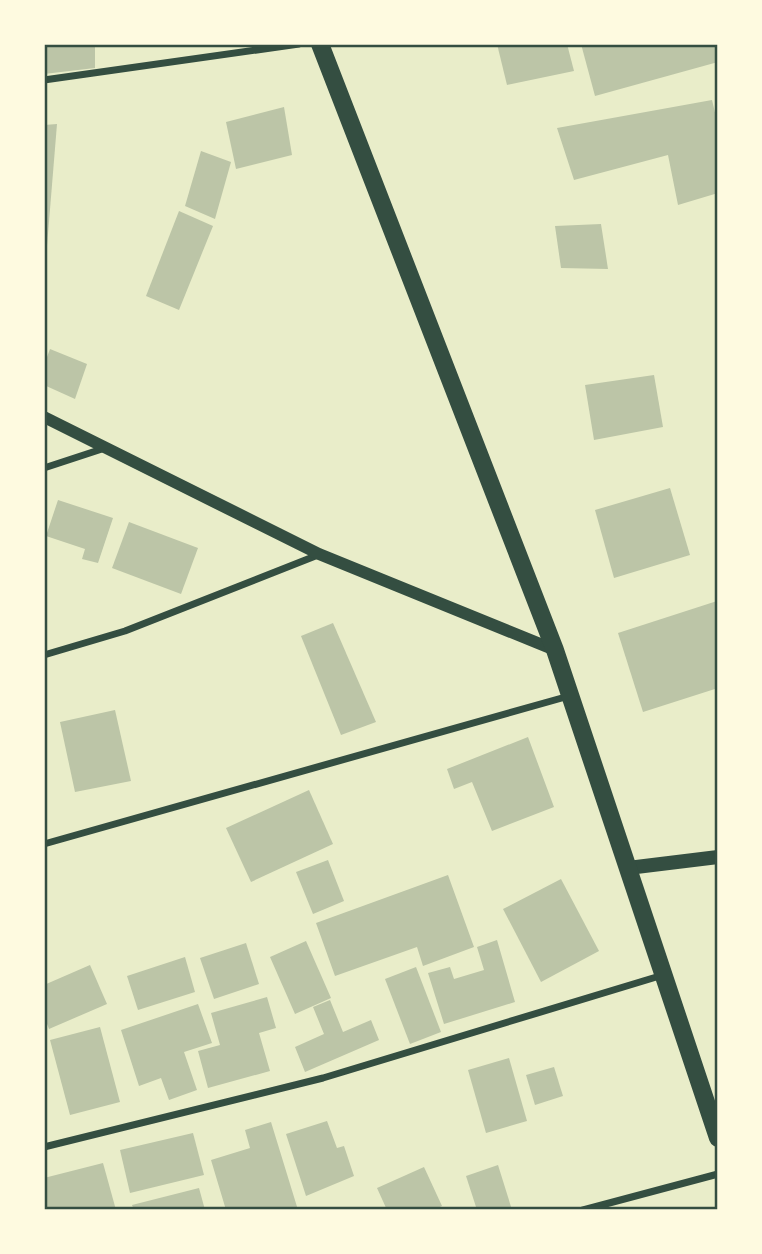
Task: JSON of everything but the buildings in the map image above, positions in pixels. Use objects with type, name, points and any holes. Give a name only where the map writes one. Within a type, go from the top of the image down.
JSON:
[{"type":"main road","points":[[320,44],[555,650],[718,1138]]},
{"type":"main road","points":[[628,867],[718,858]]},
{"type":"street","points":[[44,80],[299,44]]},
{"type":"street","points":[[44,418],[319,554],[555,650]]},
{"type":"street","points":[[44,468],[105,448]]},
{"type":"street","points":[[44,655],[125,631],[319,554]]},
{"type":"street","points":[[44,844],[570,696]]},
{"type":"street","points":[[44,1147],[323,1078],[663,975]]},
{"type":"street","points":[[583,1210],[718,1174]]}]
